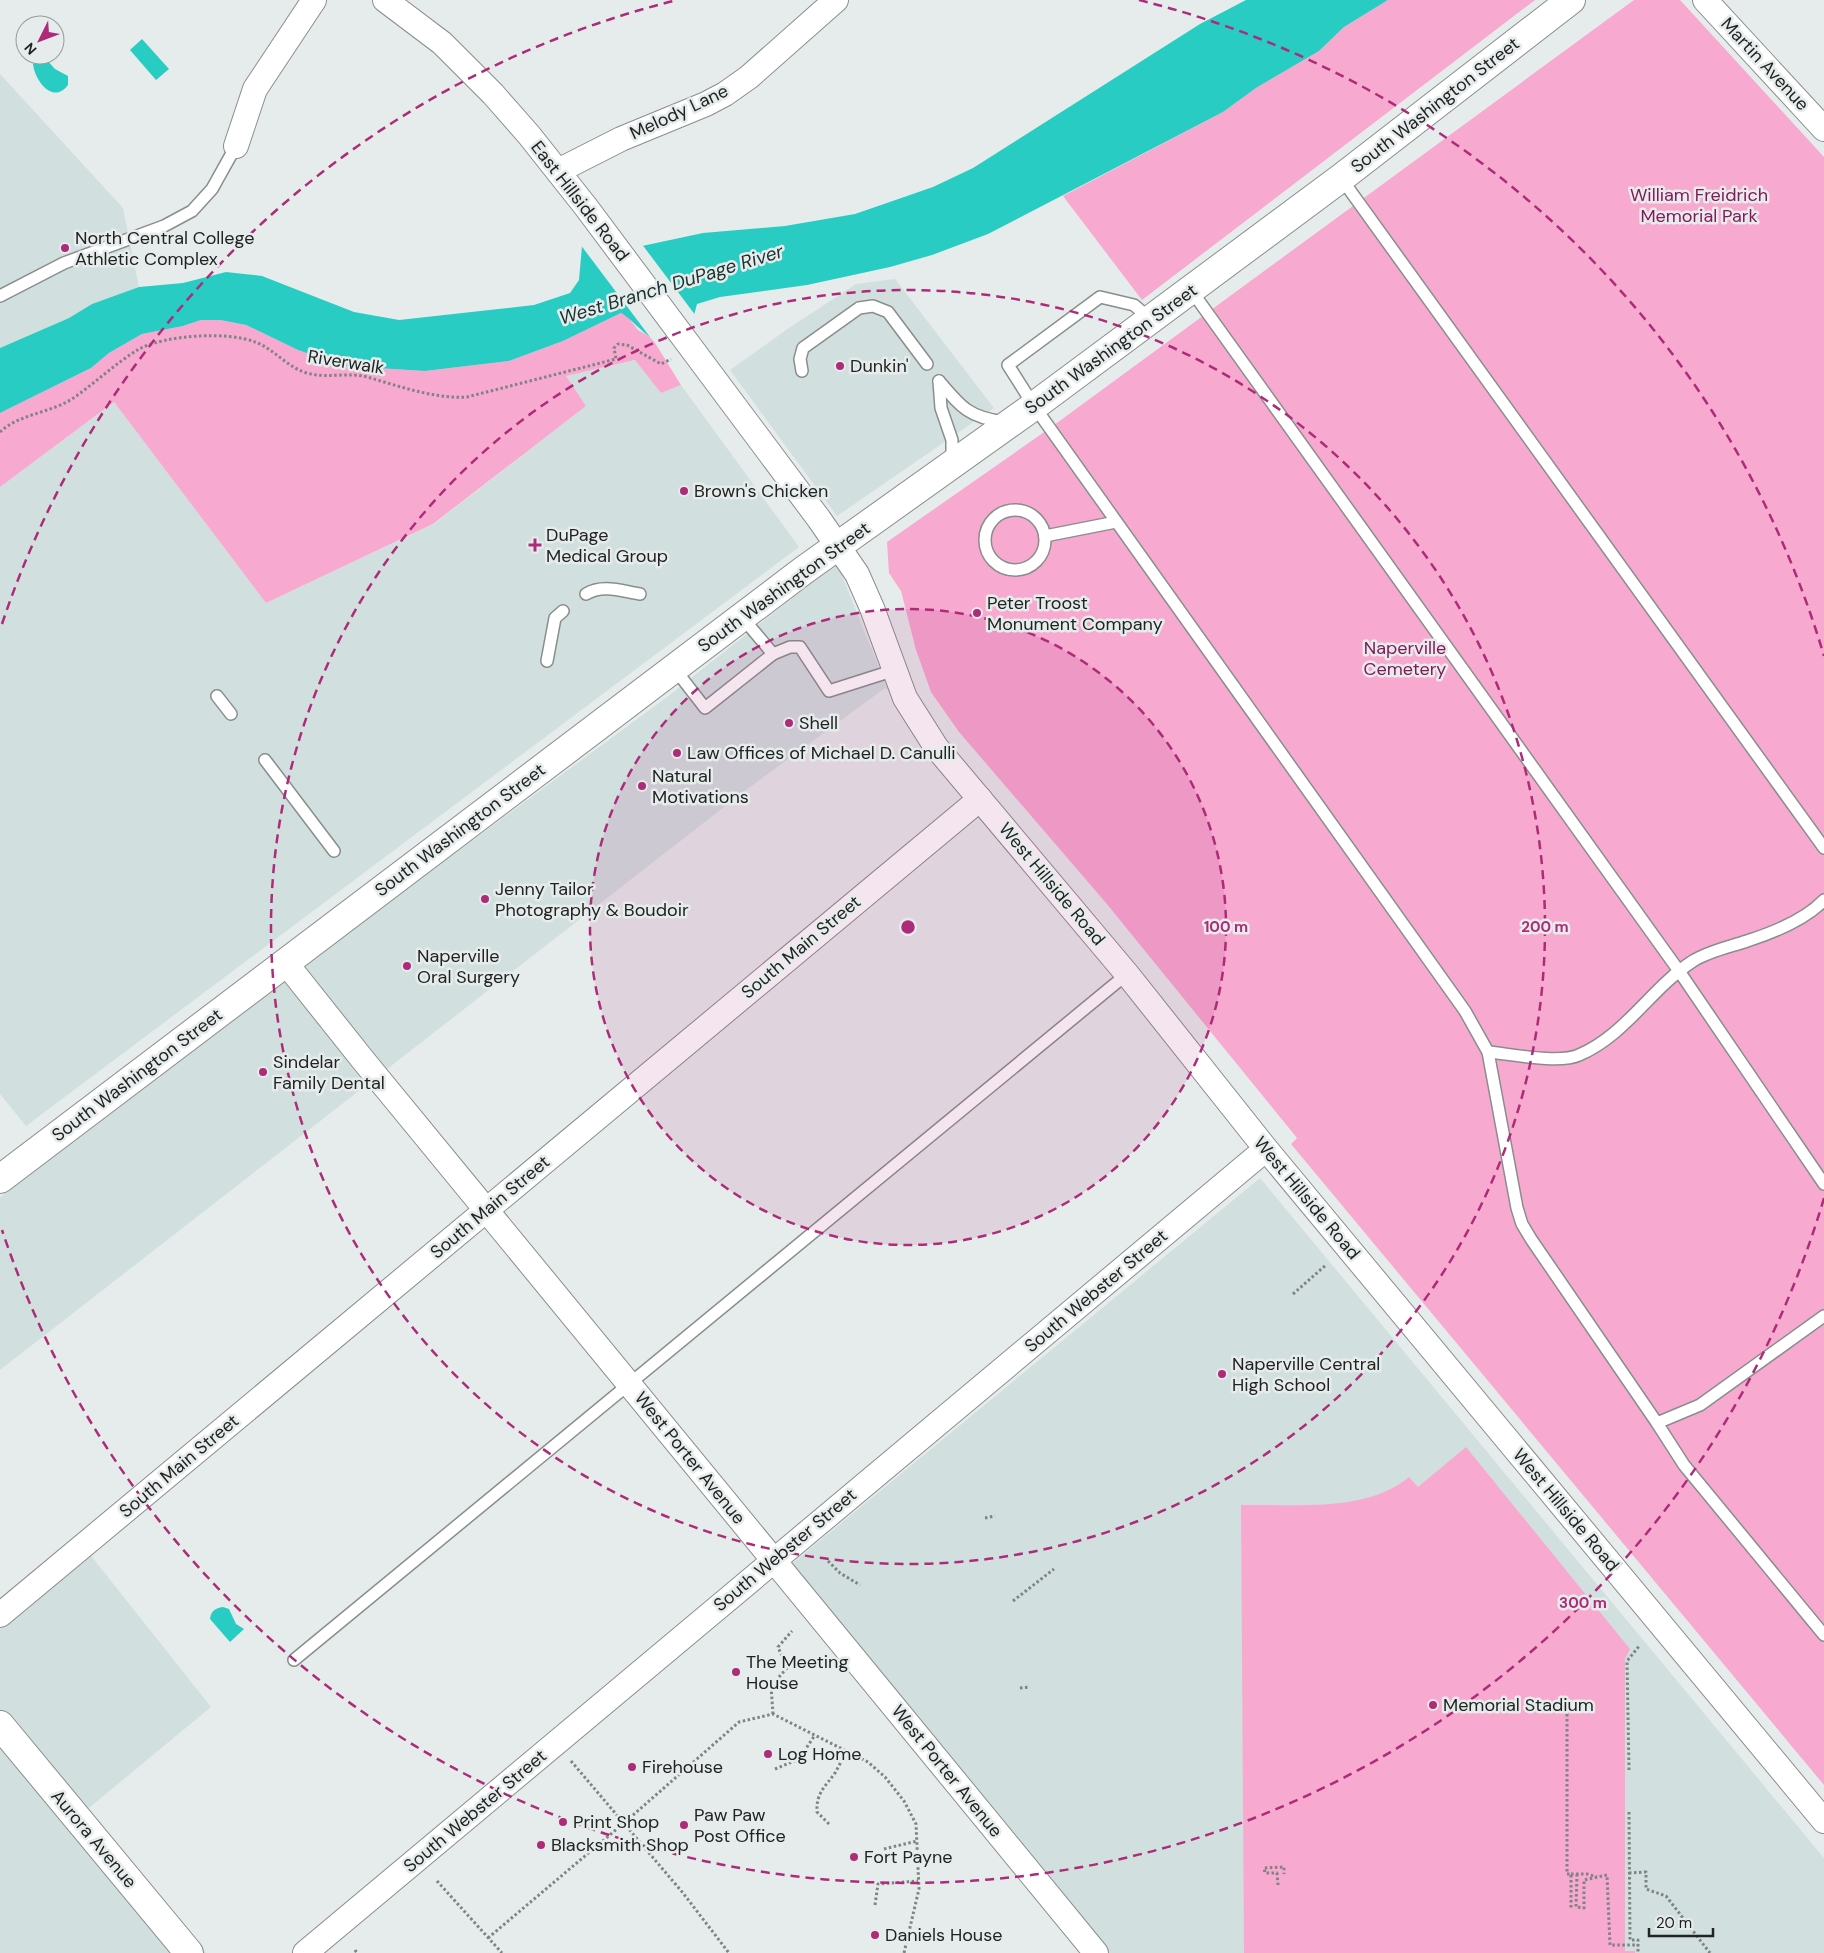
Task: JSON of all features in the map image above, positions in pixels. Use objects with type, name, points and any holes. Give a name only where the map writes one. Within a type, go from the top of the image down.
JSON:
[{"type":"main road","name":"South Washington Street","points":[[0,1179],[742,617],[1034,406],[1341,178],[1571,0]]},
{"type":"main road","name":"Aurora Avenue","points":[[0,1725],[189,1953]]},
{"type":"street","points":[[236,146],[255,89],[314,0]]},
{"type":"street","name":"East Hillside Road","points":[[385,0],[448,49],[493,94],[558,171],[838,546]]},
{"type":"street","name":"Melody Lane","points":[[558,171],[621,139],[706,104],[724,94],[749,77],[836,0]]},
{"type":"street","name":"Martin Avenue","points":[[1705,0],[1824,129]]},
{"type":"street","name":"West Hillside Road","points":[[838,546],[857,574],[905,698],[936,747],[1127,974],[1266,1149],[1824,1821]]},
{"type":"street","name":"South Main Street","points":[[0,1615],[980,799]]},
{"type":"street","name":"West Porter Avenue","points":[[285,962],[486,1210],[1096,1953]]},
{"type":"street","name":"South Webster Street","points":[[305,1953],[1266,1149]]},
{"type":"lane","points":[[0,296],[64,262],[164,226],[192,211],[212,189],[236,146]]},
{"type":"lane","points":[[1341,178],[1824,848]]},
{"type":"lane","points":[[1191,290],[1679,971],[1824,1184]]},
{"type":"lane","points":[[1150,319],[1134,304],[1100,296],[1008,365],[1034,406],[1116,522],[1466,1011],[1488,1052],[1522,1224],[1684,1466],[1824,1635]]},
{"type":"lane","points":[[802,371],[800,359],[803,348],[859,308],[874,306],[888,312],[927,364]]},
{"type":"lane","points":[[952,464],[952,440],[941,408],[939,381],[962,408],[983,419],[1009,423]]},
{"type":"lane","points":[[1010,510],[1020,510],[1037,519],[1045,536],[1045,546],[1034,564],[1014,570],[1004,568],[995,563],[985,545],[985,535],[994,518],[1010,510]]},
{"type":"lane","points":[[1045,536],[1116,522]]},
{"type":"lane","points":[[586,594],[595,588],[606,588],[640,594]]},
{"type":"lane","points":[[547,661],[555,618],[563,611]]},
{"type":"lane","points":[[742,617],[773,654]]},
{"type":"lane","points":[[674,668],[706,708],[773,654],[790,647],[800,647],[829,691],[895,670]]},
{"type":"lane","points":[[217,696],[231,714]]},
{"type":"lane","points":[[265,760],[334,850]]},
{"type":"lane","points":[[1488,1052],[1520,1054],[1547,1059],[1577,1056],[1603,1042],[1626,1024],[1679,971],[1694,960],[1773,931],[1798,919],[1824,900]]},
{"type":"lane","points":[[294,1660],[1127,974]]},
{"type":"lane","points":[[1657,1423],[1700,1406],[1824,1316]]},
{"type":"path","name":"Riverwalk","points":[[0,432],[25,418],[69,401],[140,349],[167,341],[201,336],[232,337],[255,342],[293,366],[310,374],[364,376],[451,398],[467,397],[616,359],[614,348],[618,344],[627,345],[661,364],[691,347]]},
{"type":"path","points":[[1292,1294],[1326,1265]]},
{"type":"path","points":[[985,1518],[995,1516]]},
{"type":"path","points":[[828,1560],[840,1573],[860,1585]]},
{"type":"path","points":[[1013,1601],[1054,1569]]},
{"type":"path","points":[[773,1714],[771,1686],[787,1668],[778,1647],[792,1631]]},
{"type":"path","points":[[1628,1770],[1627,1661],[1640,1646]]},
{"type":"path","points":[[1020,1688],[1030,1687]]},
{"type":"path","points":[[1567,1704],[1567,1874],[1587,1874],[1597,1878]]},
{"type":"path","points":[[488,1938],[624,1824],[739,1722],[773,1714],[868,1762],[885,1777],[904,1802],[916,1824],[918,1881],[904,1953]]},
{"type":"path","points":[[775,1769],[799,1759],[815,1735]]},
{"type":"path","points":[[829,1824],[817,1812],[816,1802],[820,1791],[835,1773],[846,1751]]},
{"type":"path","points":[[572,1761],[729,1953]]},
{"type":"path","points":[[1628,1812],[1630,1940],[1638,1940],[1638,1953]]},
{"type":"path","points":[[884,1850],[917,1841]]},
{"type":"path","points":[[1278,1885],[1277,1873],[1265,1873],[1264,1868],[1284,1867],[1284,1874]]},
{"type":"path","points":[[1629,1873],[1646,1872],[1646,1889],[1666,1896],[1710,1953]]},
{"type":"path","points":[[1571,1874],[1571,1909]]},
{"type":"path","points":[[1577,1874],[1576,1907],[1584,1908],[1584,1880],[1607,1875],[1610,1945],[1638,1945]]},
{"type":"path","points":[[437,1881],[502,1953]]},
{"type":"path","points":[[875,1905],[878,1884],[918,1881]]},
{"type":"shaded area","name":"North Central College Athletic Complex","points":[[0,74],[123,208],[139,287],[92,304],[69,318],[0,348]]},
{"type":"shaded area","points":[[895,279],[994,408],[837,516],[730,370],[856,284]]},
{"type":"shaded area","points":[[636,360],[661,393],[681,385],[799,547],[26,1126],[0,1094],[0,487],[114,402],[266,603],[434,524],[586,406],[565,376]]},
{"type":"shaded area","points":[[837,563],[888,690],[885,688],[746,790],[0,1370],[0,1197],[293,973],[667,697]]},
{"type":"shaded area","name":"Naperville Central High School","points":[[1260,1178],[1824,1858],[1824,1953],[1086,1953],[783,1571]]},
{"type":"shaded area","points":[[84,1547],[211,1707],[84,1812],[206,1953],[0,1953],[0,1620]]},
{"type":"green space","points":[[1388,0],[1535,0],[1142,300],[1063,196],[1223,112],[1256,88],[1319,51],[1344,27]]},
{"type":"green space","name":"Naperville Cemetery","points":[[1634,0],[1680,0],[1824,157],[1824,1785],[1291,1144],[1297,1138],[1106,903],[959,732],[931,692],[916,650],[901,591],[889,573],[887,542],[1050,428]]},
{"type":"green space","points":[[621,313],[628,317],[638,330],[652,338],[681,385],[661,393],[635,360],[566,376],[586,406],[433,524],[266,603],[114,402],[0,487],[0,413],[91,368],[109,353],[142,334],[183,326],[201,320],[220,320],[246,325],[298,350],[344,366],[425,371],[509,361],[563,341]]},
{"type":"green space","name":"Memorial Stadium","points":[[1466,1447],[1630,1649],[1625,1659],[1625,1951],[1635,1951],[1635,1953],[1244,1953],[1241,1505],[1306,1505],[1351,1501],[1372,1496],[1392,1488],[1409,1477],[1418,1487]]},
{"type":"water","name":"West Branch DuPage River","points":[[1246,0],[1388,0],[1344,27],[1319,51],[1256,88],[1223,112],[988,234],[932,255],[890,267],[807,285],[720,297],[697,304],[693,319],[652,338],[621,313],[563,341],[509,361],[425,371],[344,366],[298,350],[246,325],[220,320],[201,320],[183,326],[142,334],[109,353],[91,368],[0,413],[0,348],[69,318],[92,304],[139,287],[183,283],[226,272],[262,276],[354,312],[399,320],[534,305],[570,293],[579,280],[582,246],[642,246],[703,233],[785,226],[855,214],[933,187],[973,168],[1200,24]]},
{"type":"water","points":[[142,39],[169,69],[156,80],[130,50]]},
{"type":"water","points":[[33,65],[51,65],[68,76],[68,85],[62,91],[51,92],[41,83],[34,71]]},
{"type":"water","points":[[223,1607],[229,1609],[236,1624],[244,1629],[230,1642],[210,1619],[214,1610]]},
{"type":"pier","points":[[593,236],[641,243],[696,316],[694,321],[668,338],[653,341],[580,244]]},
{"type":"place","name":"North Central College Athletic Complex","points":[[65,248]]},
{"type":"place","name":"Dunkin'","points":[[840,366]]},
{"type":"place","name":"Brown's Chicken","points":[[684,491]]},
{"type":"place","name":"DuPage Medical Group","points":[[535,545]]},
{"type":"place","name":"Peter Troost Monument Company","points":[[977,613]]},
{"type":"place","name":"Shell","points":[[789,723]]},
{"type":"place","name":"Law Offices of Michael D. Canulli","points":[[677,753]]},
{"type":"place","name":"Natural Motivations","points":[[642,786]]},
{"type":"place","name":"Jenny Tailor Photography & Boudoir","points":[[485,899]]},
{"type":"place","name":"Naperville Oral Surgery","points":[[407,966]]},
{"type":"place","name":"Sindelar Family Dental","points":[[263,1072]]},
{"type":"place","name":"Naperville Central High School","points":[[1222,1374]]},
{"type":"place","name":"The Meeting House","points":[[736,1672]]},
{"type":"place","name":"Memorial Stadium","points":[[1433,1705]]},
{"type":"place","name":"Log Home","points":[[768,1754]]},
{"type":"place","name":"Firehouse","points":[[632,1767]]},
{"type":"place","name":"Print Shop","points":[[563,1822]]},
{"type":"place","name":"Paw Paw Post Office","points":[[684,1825]]},
{"type":"place","name":"Blacksmith Shop","points":[[541,1845]]},
{"type":"place","name":"Fort Payne","points":[[854,1857]]},
{"type":"place","name":"Daniels House","points":[[875,1935]]},
{"type":"park label","name":"William Freidrich Memorial Park","points":[[1699,205]]}]
